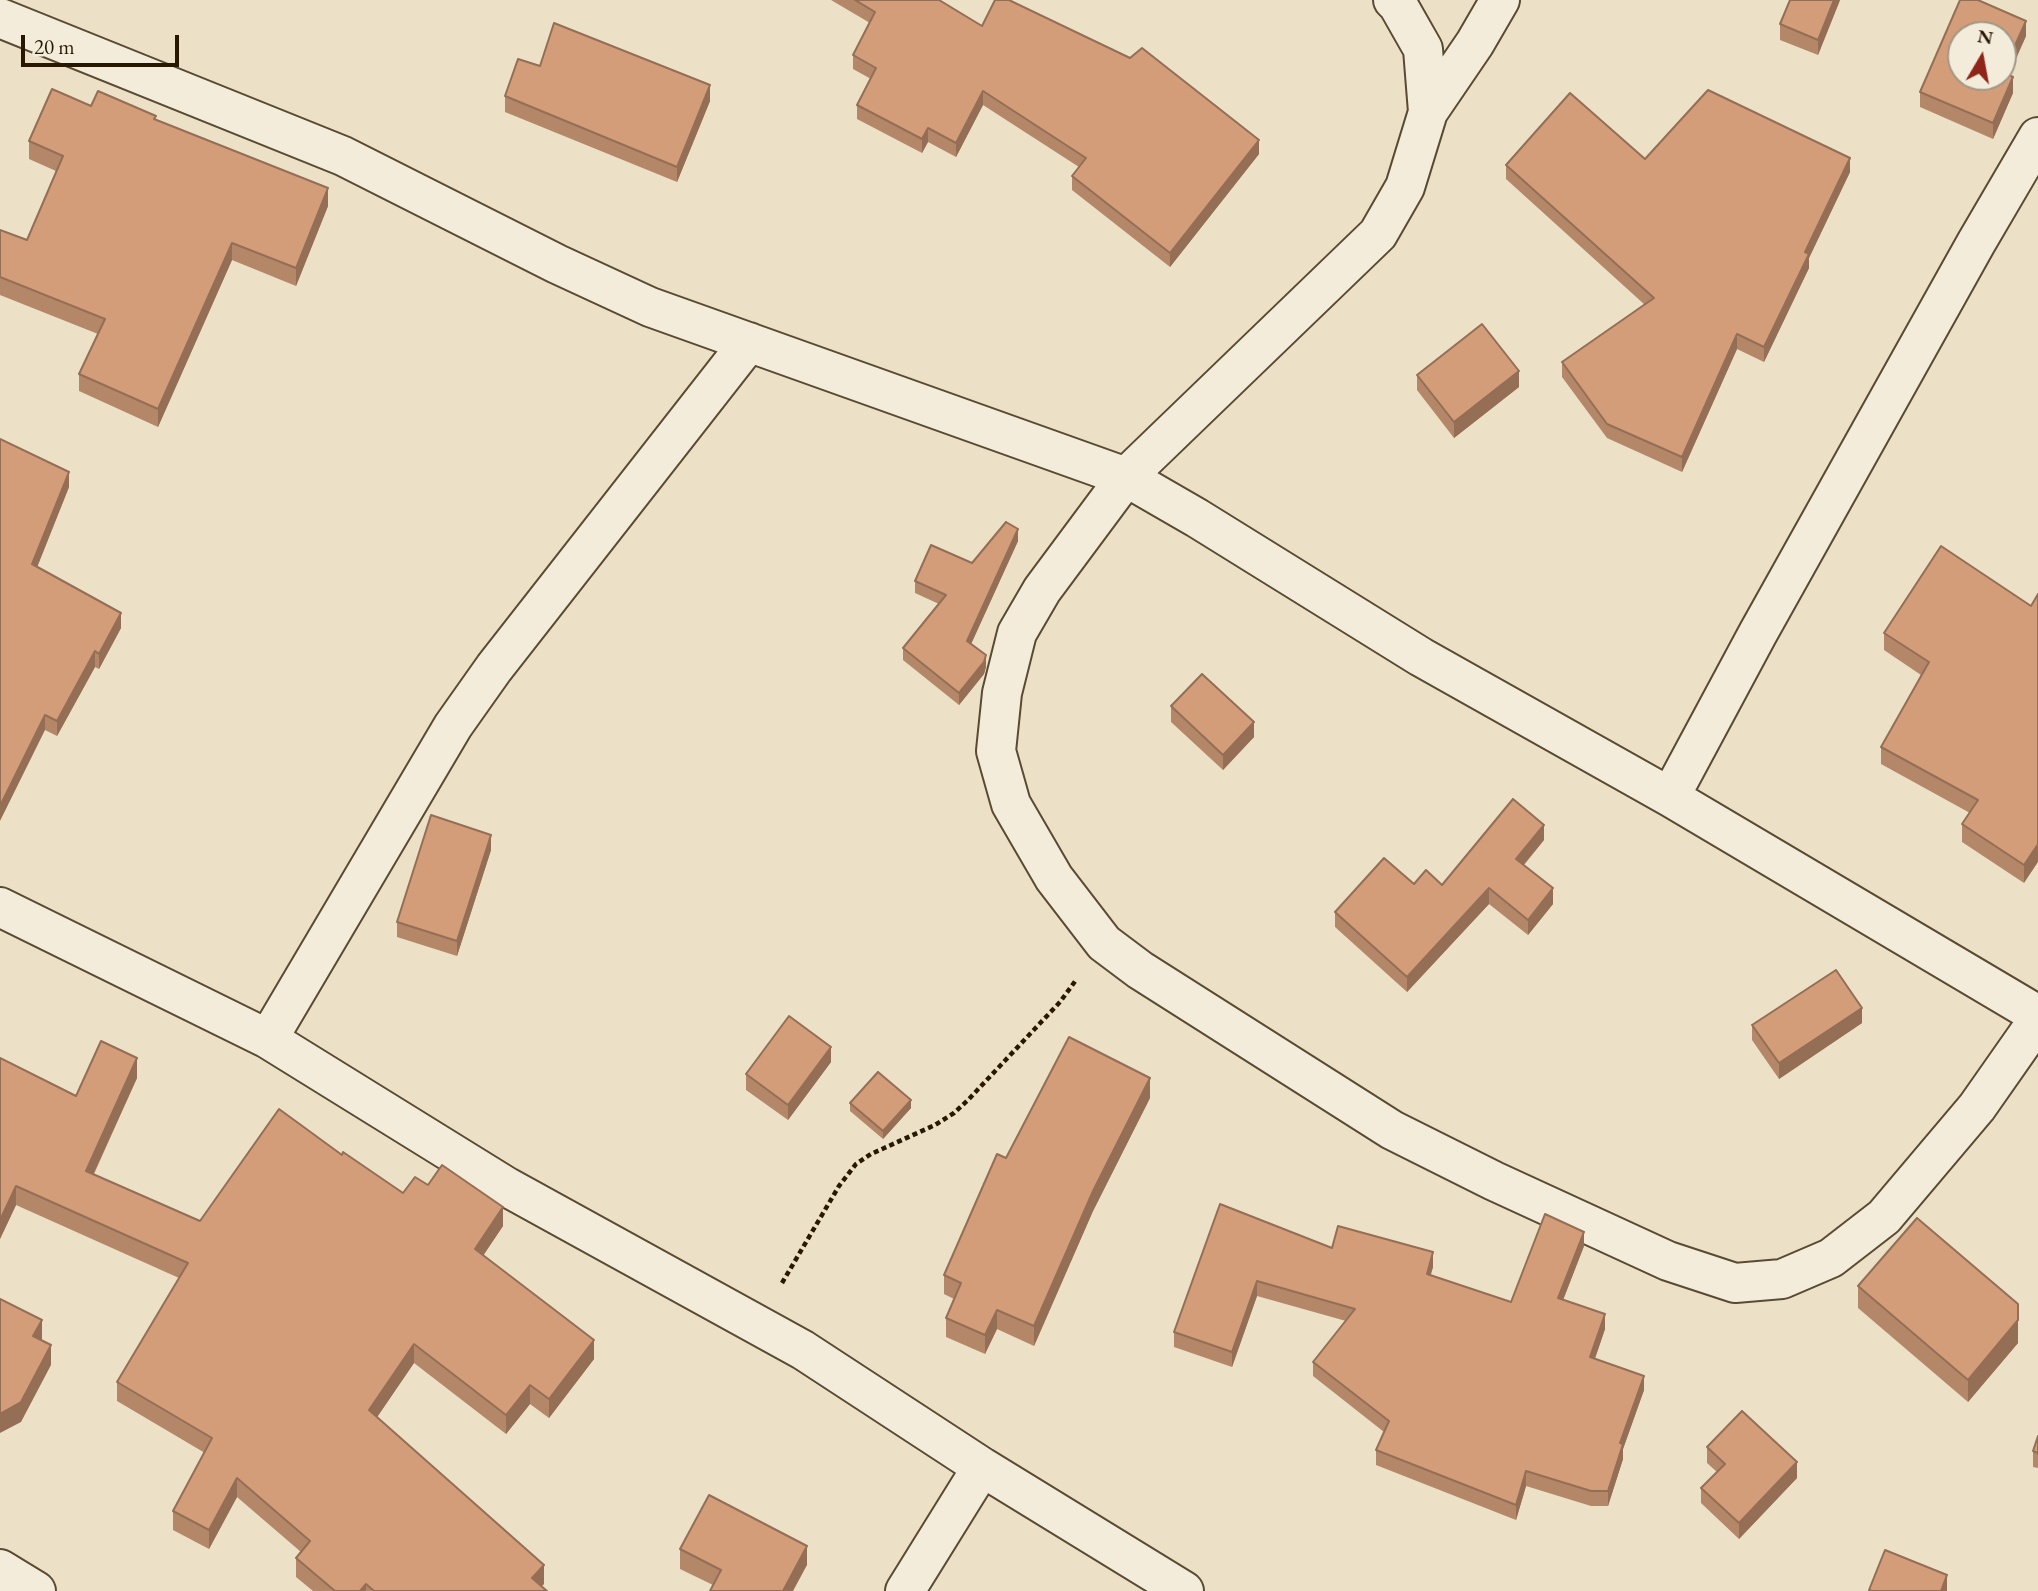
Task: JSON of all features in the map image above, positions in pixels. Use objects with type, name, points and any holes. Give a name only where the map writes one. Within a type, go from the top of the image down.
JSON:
[{"type":"street","points":[[1393,0],[1423,49],[1427,112]]},
{"type":"street","points":[[0,18],[343,156],[638,302],[1126,477],[1421,657],[1670,797],[2038,1018],[1977,1107],[1884,1217],[1831,1258],[1782,1279],[1735,1283],[1668,1261],[1494,1181],[1392,1130],[1140,970],[1104,943],[1054,878],[1011,804],[996,751],[1002,693],[1017,632],[1042,590],[1126,477],[1378,234],[1405,187],[1427,112],[1475,43],[1500,0]]},
{"type":"street","points":[[1670,797],[1758,633],[2038,137]]},
{"type":"street","points":[[268,1039],[453,726],[494,668],[748,342]]},
{"type":"street","points":[[0,908],[268,1039],[508,1187],[803,1350],[982,1466],[1184,1591]]},
{"type":"street","points":[[905,1591],[982,1466]]},
{"type":"street","points":[[0,1569],[36,1591]]},
{"type":"path","points":[[748,1319],[788,1276],[839,1186],[856,1164],[935,1125],[968,1100],[1060,1002],[1104,943]]},
{"type":"building","points":[[855,0],[939,0],[982,26],[995,0],[1009,0],[1130,58],[1142,48],[1259,140],[1170,253],[1072,176],[1086,158],[983,91],[956,143],[928,128],[922,139],[857,105],[876,68],[853,55],[875,12]]},
{"type":"building","points":[[1790,0],[1834,0],[1818,40],[1780,24]]},
{"type":"building","points":[[1960,0],[1978,0],[2026,21],[2017,41],[2017,21],[1951,21]]},
{"type":"building","points":[[554,23],[710,85],[677,167],[505,96],[518,59],[540,66]]},
{"type":"building","points":[[1947,30],[1947,91],[2007,91],[1993,123],[1920,92]]},
{"type":"building","points":[[52,89],[91,106],[98,91],[156,116],[154,119],[328,188],[296,268],[232,243],[158,409],[79,374],[105,319],[0,277],[0,230],[27,240],[63,156],[29,141]]},
{"type":"building","points":[[1708,90],[1850,158],[1805,252],[1809,254],[1764,347],[1737,334],[1682,457],[1607,424],[1562,362],[1654,298],[1506,165],[1570,93],[1645,159]]},
{"type":"building","points":[[1482,324],[1519,371],[1454,422],[1417,375]]},
{"type":"building","points":[[0,439],[69,472],[32,564],[121,613],[99,654],[95,651],[57,721],[45,715],[0,806]]},
{"type":"building","points":[[1006,522],[1018,529],[967,641],[986,655],[984,662],[959,693],[903,648],[946,595],[915,581],[931,545],[972,563]]},
{"type":"building","points":[[1941,546],[2031,606],[2038,594],[2038,844],[2024,865],[1962,824],[1978,800],[1881,747],[1929,662],[1884,633]]},
{"type":"building","points":[[1202,674],[1254,722],[1223,755],[1171,706]]},
{"type":"building","points":[[1513,799],[1544,825],[1516,859],[1553,888],[1528,920],[1489,888],[1407,977],[1335,912],[1384,858],[1414,884],[1426,870],[1442,885]]},
{"type":"building","points":[[431,815],[491,835],[457,941],[397,922]]},
{"type":"building","points":[[1836,970],[1862,1008],[1779,1063],[1752,1025]]},
{"type":"building","points":[[789,1016],[831,1047],[788,1105],[746,1074]]},
{"type":"building","points":[[1069,1037],[1150,1078],[1093,1191],[1034,1326],[997,1310],[985,1335],[946,1318],[961,1283],[944,1275],[997,1154],[1006,1158]]},
{"type":"building","points":[[101,1041],[137,1058],[86,1171],[200,1221],[279,1109],[342,1155],[343,1152],[403,1193],[415,1177],[428,1185],[442,1165],[503,1207],[475,1249],[594,1340],[549,1399],[530,1385],[506,1415],[414,1344],[369,1410],[544,1565],[532,1578],[547,1591],[374,1591],[366,1584],[360,1591],[335,1591],[296,1558],[310,1541],[237,1478],[209,1530],[173,1511],[212,1438],[117,1382],[188,1263],[16,1186],[0,1220],[0,1058],[76,1096]]},
{"type":"building","points":[[878,1072],[911,1100],[883,1131],[850,1103]]},
{"type":"building","points":[[1220,1204],[1332,1248],[1338,1226],[1433,1252],[1427,1274],[1511,1302],[1545,1214],[1584,1232],[1558,1298],[1605,1314],[1590,1357],[1644,1376],[1620,1443],[1623,1444],[1608,1491],[1591,1491],[1526,1471],[1516,1505],[1376,1450],[1389,1421],[1313,1362],[1355,1309],[1257,1281],[1232,1352],[1174,1332]]},
{"type":"building","points":[[1917,1218],[2018,1304],[2018,1320],[1968,1380],[1858,1286]]},
{"type":"building","points":[[0,1299],[42,1320],[33,1336],[51,1345],[21,1402],[0,1414]]},
{"type":"building","points":[[1742,1411],[1797,1462],[1739,1523],[1701,1488],[1725,1464],[1707,1447]]},
{"type":"building","points":[[2038,1436],[2038,1453],[2033,1451]]},
{"type":"building","points":[[709,1495],[807,1546],[783,1591],[710,1591],[721,1570],[680,1549]]},
{"type":"building","points":[[1885,1550],[1947,1575],[1941,1591],[1869,1590]]}]
